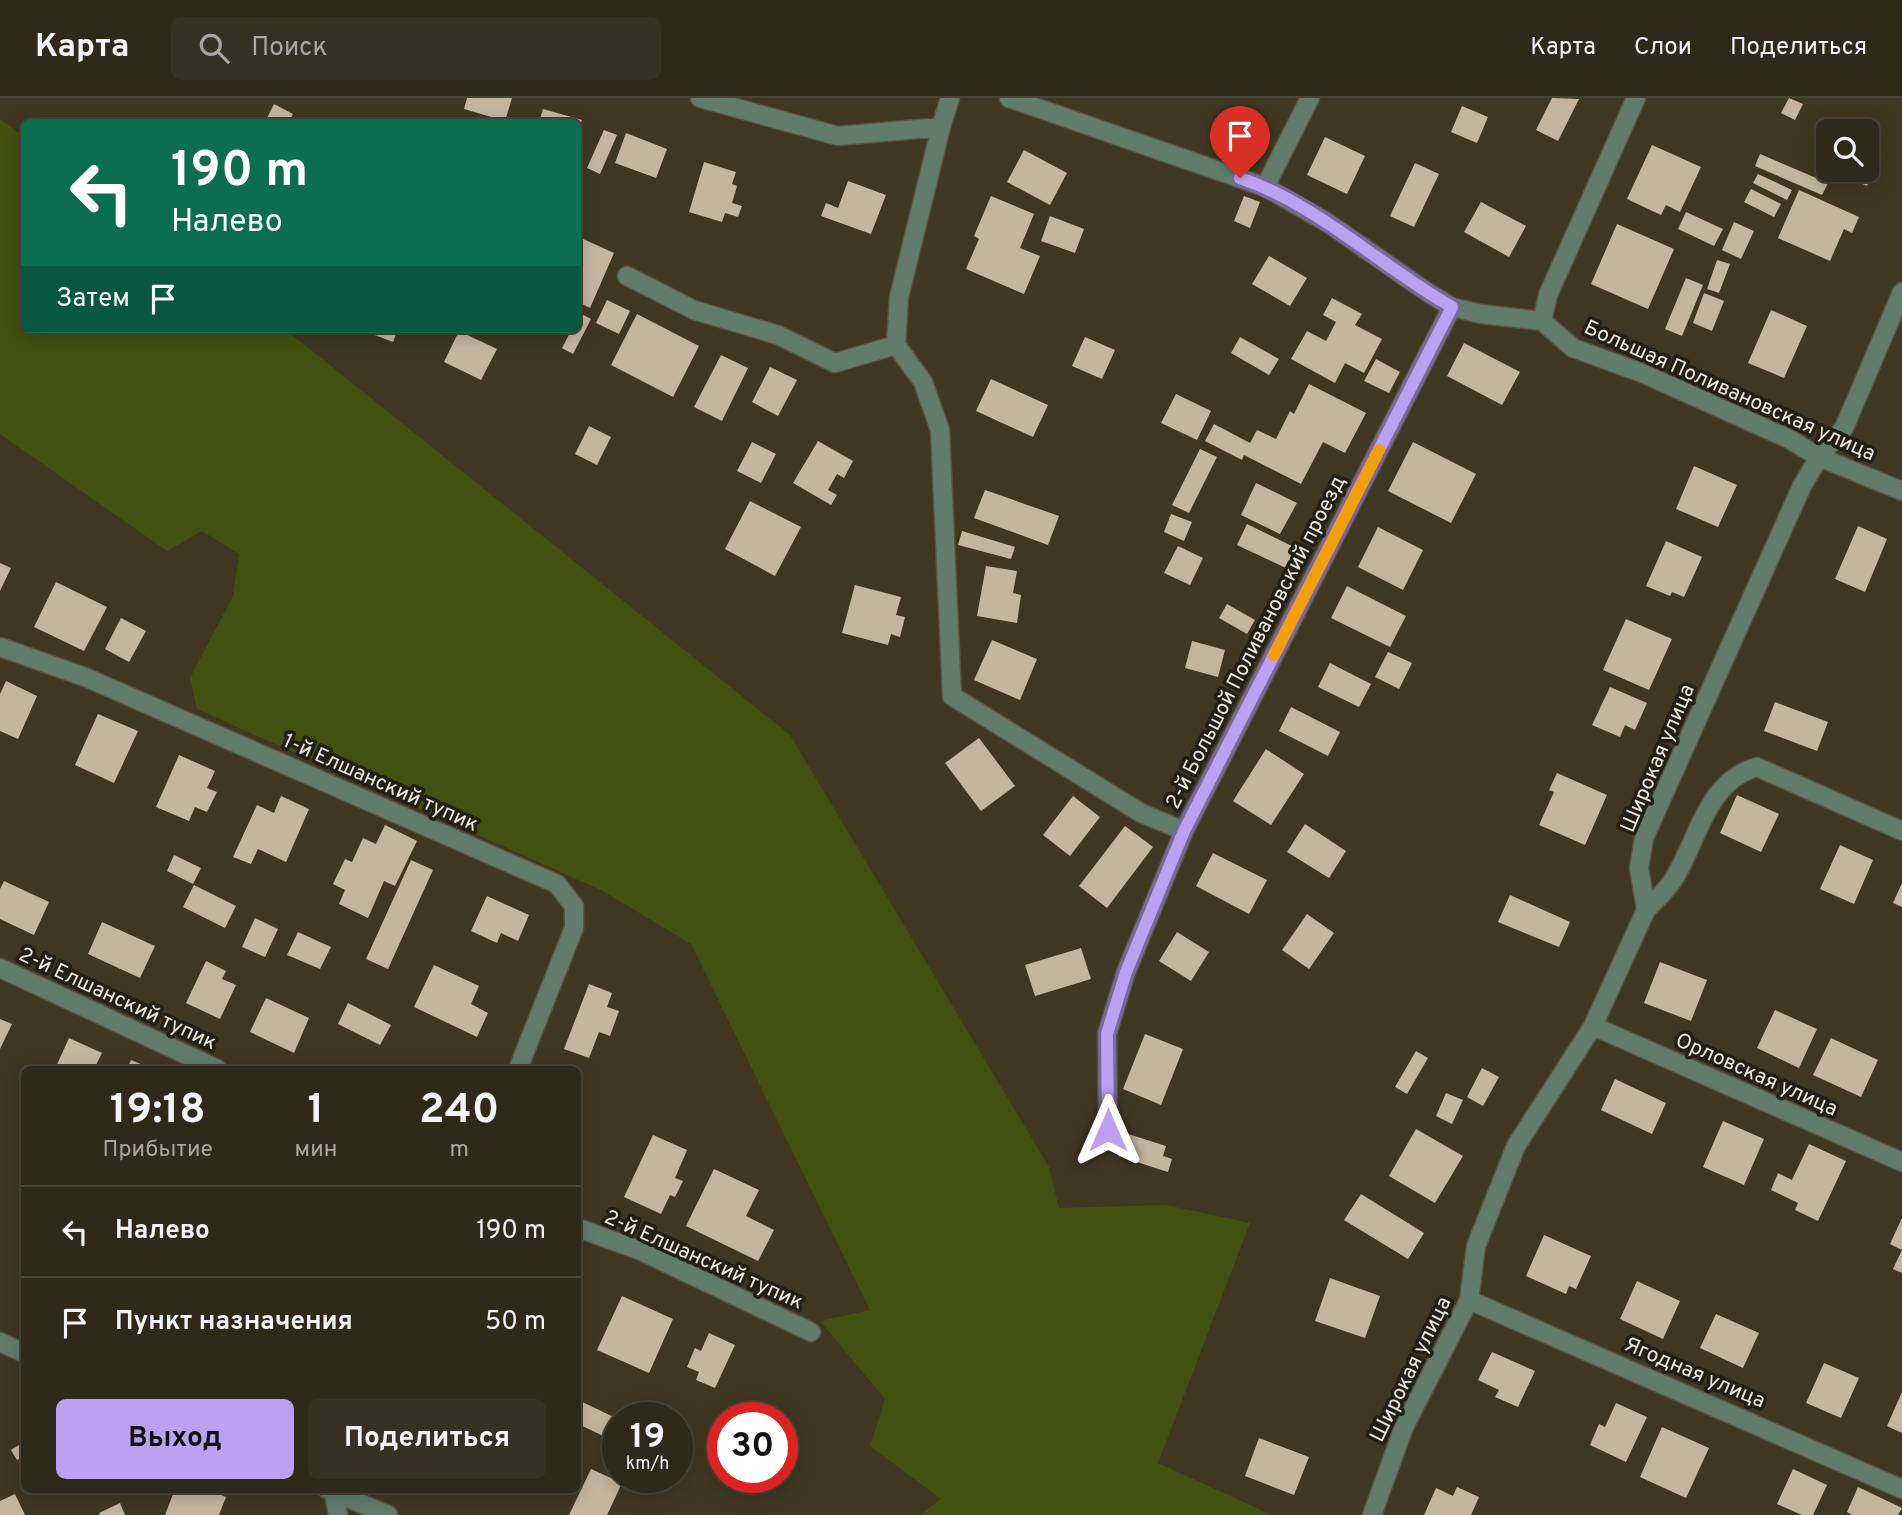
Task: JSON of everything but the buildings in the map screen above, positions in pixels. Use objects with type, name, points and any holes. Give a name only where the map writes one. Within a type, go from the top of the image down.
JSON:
[{"type":"street","points":[[700,98],[838,136],[941,127]]},
{"type":"street","points":[[950,98],[899,297],[896,345],[923,382],[940,430],[952,696],[1141,813],[1184,831]]},
{"type":"street","points":[[1009,98],[1265,187],[1328,223],[1430,295],[1452,307],[1481,314],[1542,321],[1548,295],[1636,98]]},
{"type":"street","points":[[1265,187],[1310,98]]},
{"type":"street","points":[[627,276],[694,310],[778,335],[835,363],[896,345]]},
{"type":"street","name":"Широкая улица","points":[[1371,1515],[1404,1427],[1469,1300],[1476,1246],[1516,1146],[1593,1026],[1646,910],[1639,868],[1644,838],[1802,486],[1819,457],[1844,428],[1902,292]]},
{"type":"street","name":"2-й Большой Поливановский проезд","points":[[1108,1130],[1107,1034],[1126,972],[1184,831],[1452,307]]},
{"type":"street","name":"Большая Поливановская улица","points":[[1542,321],[1573,348],[1642,373],[1789,439],[1819,457],[1902,491]]},
{"type":"street","name":"1-й Елшанский тупик","points":[[0,647],[85,677],[557,884],[574,906],[574,928],[519,1066]]},
{"type":"street","points":[[1646,910],[1674,879],[1713,799],[1730,779],[1744,771],[1757,767],[1902,831]]},
{"type":"street","name":"2-й Елшанский тупик","points":[[0,968],[211,1066]]},
{"type":"street","name":"Орловская улица","points":[[1593,1026],[1902,1162]]},
{"type":"street","name":"2-й Елшанский тупик","points":[[581,1229],[641,1251],[811,1332]]},
{"type":"street","name":"Ягодная улица","points":[[1469,1300],[1902,1489]]},
{"type":"street","points":[[0,1342],[21,1352]]},
{"type":"street","points":[[332,1493],[338,1515]]},
{"type":"street","points":[[338,1493],[388,1515]]},
{"type":"green space","points":[[0,119],[21,135],[21,333],[290,333],[790,735],[1049,1167],[1059,1208],[1166,1205],[1250,1223],[1158,1463],[1272,1515],[920,1515],[941,1499],[870,1446],[885,1399],[820,1321],[870,1310],[691,944],[603,891],[197,709],[190,678],[233,596],[239,554],[202,531],[167,551],[0,434]]},
{"type":"slow traffic","points":[[1274,655],[1379,450]]},
{"type":"route","points":[[1108,1130],[1107,1034],[1126,972],[1184,831],[1452,307],[1430,295],[1328,223],[1265,187],[1240,178]]}]
